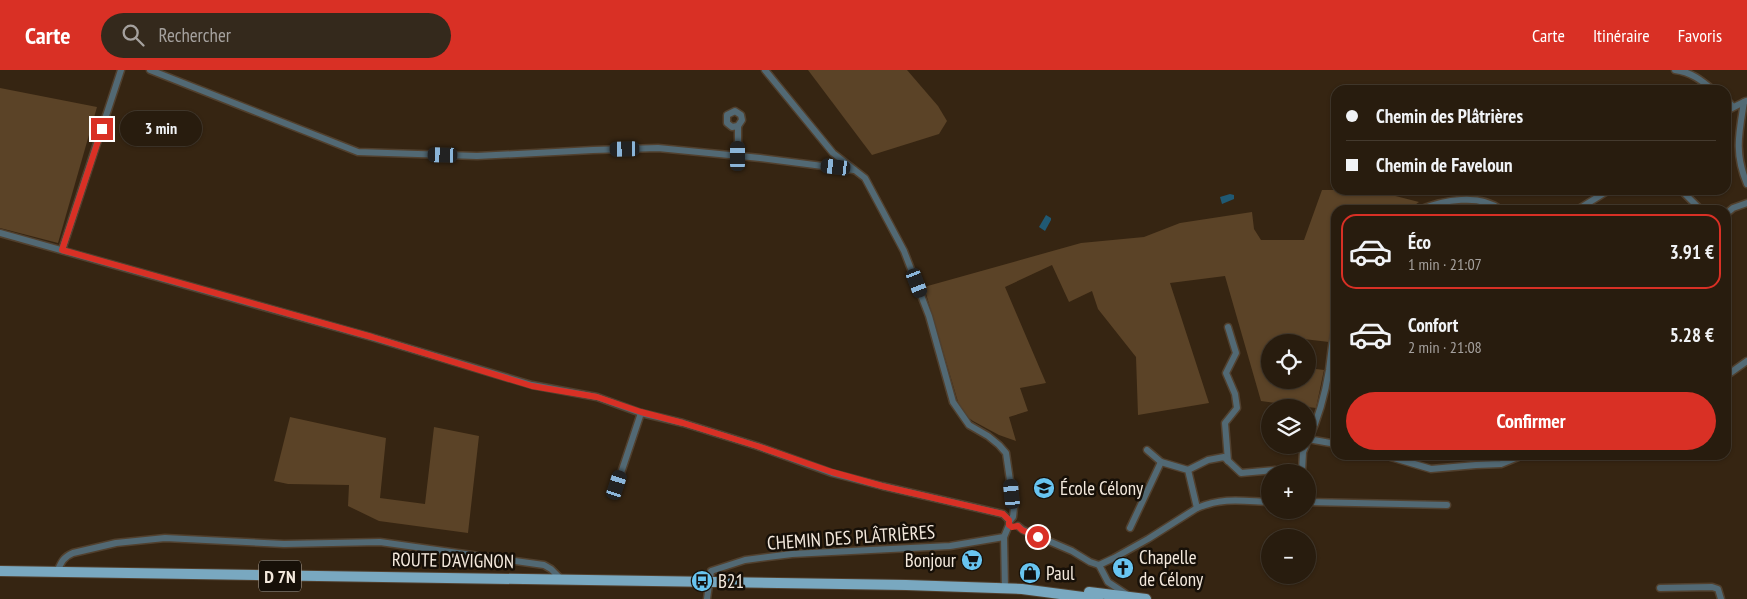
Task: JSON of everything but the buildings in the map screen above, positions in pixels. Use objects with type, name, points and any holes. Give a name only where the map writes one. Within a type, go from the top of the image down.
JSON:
[{"type":"main road","name":"ROUTE D'AVIGNON","points":[[0,571],[1005,587],[1036,585],[1103,597]]},
{"type":"main road","name":"ROUTE D'AVIGNON","points":[[1005,587],[1055,596],[1131,597],[1146,599]]},
{"type":"street","points":[[62,250],[121,70]]},
{"type":"street","points":[[150,70],[358,152],[477,156],[658,148],[854,170]]},
{"type":"street","points":[[765,70],[833,153],[865,178],[904,251],[929,316],[954,402],[969,426],[999,444],[1006,453],[1014,508],[1004,537],[1005,587]]},
{"type":"street","points":[[1675,70],[1686,71],[1707,85]]},
{"type":"street","points":[[1731,105],[1733,107],[1746,101]]},
{"type":"street","points":[[1746,101],[1739,132],[1739,161],[1747,184]]},
{"type":"street","points":[[738,126],[738,156]]},
{"type":"street","points":[[1585,205],[1601,195]]},
{"type":"street","points":[[1686,195],[1696,205]]},
{"type":"street","points":[[1435,205],[1461,201],[1490,202],[1494,205]]},
{"type":"street","points":[[1731,210],[1747,203]]},
{"type":"street","points":[[0,234],[372,337],[532,386],[597,397],[757,446],[832,472],[882,486],[1003,514],[1011,521],[1018,520],[1018,526],[1022,530],[1099,565],[1141,543],[1197,508],[1222,500],[1261,501]]},
{"type":"street","points":[[1228,327],[1236,353],[1226,373],[1235,394],[1237,408],[1225,424],[1228,461]]},
{"type":"street","points":[[1316,424],[1328,373],[1331,347]]},
{"type":"street","points":[[1731,372],[1747,361]]},
{"type":"street","points":[[617,485],[641,412]]},
{"type":"street","points":[[1316,443],[1331,444]]},
{"type":"street","points":[[1147,450],[1161,462],[1188,470],[1208,460],[1224,458],[1241,473],[1261,471]]},
{"type":"street","points":[[1401,460],[1431,469],[1501,464],[1511,460]]},
{"type":"street","points":[[1130,528],[1161,462]]},
{"type":"street","points":[[1188,470],[1197,508]]},
{"type":"street","points":[[1316,502],[1447,505]]},
{"type":"street","name":"CHEMIN DES PLÂTRIÈRES","points":[[710,581],[711,571],[745,560],[792,554],[950,546],[1004,537]]},
{"type":"street","points":[[57,572],[66,556],[73,553],[116,543],[165,538],[284,544],[380,542],[544,565],[551,568],[561,579]]},
{"type":"street","points":[[1099,565],[1108,582],[1109,589],[1103,597]]},
{"type":"street","points":[[707,599],[710,581]]},
{"type":"street","points":[[1108,582],[1131,597]]},
{"type":"street","points":[[1660,588],[1712,587],[1718,589],[1721,599]]},
{"type":"shaded area","points":[[808,70],[907,70],[938,106],[947,121],[939,134],[872,155]]},
{"type":"shaded area","points":[[0,88],[97,107],[58,243],[0,228]]},
{"type":"shaded area","points":[[1322,190],[1331,190],[1331,195],[1392,195],[1419,202],[1415,205],[1331,205],[1331,334],[1329,342],[1316,340],[1316,334],[1261,334],[1261,389],[1316,389],[1316,369],[1324,370],[1316,408],[1316,399],[1261,399],[1261,401],[1225,276],[1170,283],[1209,403],[1138,415],[1136,357],[1098,309],[1092,291],[1069,302],[1052,265],[1005,287],[1046,383],[1020,388],[1028,411],[1009,417],[1016,441],[999,435],[965,415],[958,402],[924,287],[1081,243],[1144,237],[1180,223],[1252,212],[1254,229],[1261,240],[1304,240]]},
{"type":"shaded area","points":[[290,417],[386,438],[380,498],[425,504],[434,427],[479,436],[468,533],[379,521],[348,506],[349,485],[288,484],[274,481]]},
{"type":"water","points":[[1230,194],[1234,195],[1234,199],[1222,204],[1220,197]]},
{"type":"water","points":[[1046,215],[1051,220],[1045,231],[1039,227]]},
{"type":"place","name":"École Célony","points":[[1044,488]]},
{"type":"place","name":"Bonjour","points":[[972,560]]},
{"type":"place","name":"Chapelle de Célony","points":[[1123,568]]},
{"type":"place","name":"Paul","points":[[1030,573]]},
{"type":"place","name":"B21","points":[[702,581]]},
{"type":"route","points":[[102,129],[62,250],[372,337],[532,386],[597,397],[757,446],[832,472],[882,486],[1003,514],[1009,520],[1009,525],[1012,527],[1018,526],[1022,530],[1038,537]]}]
